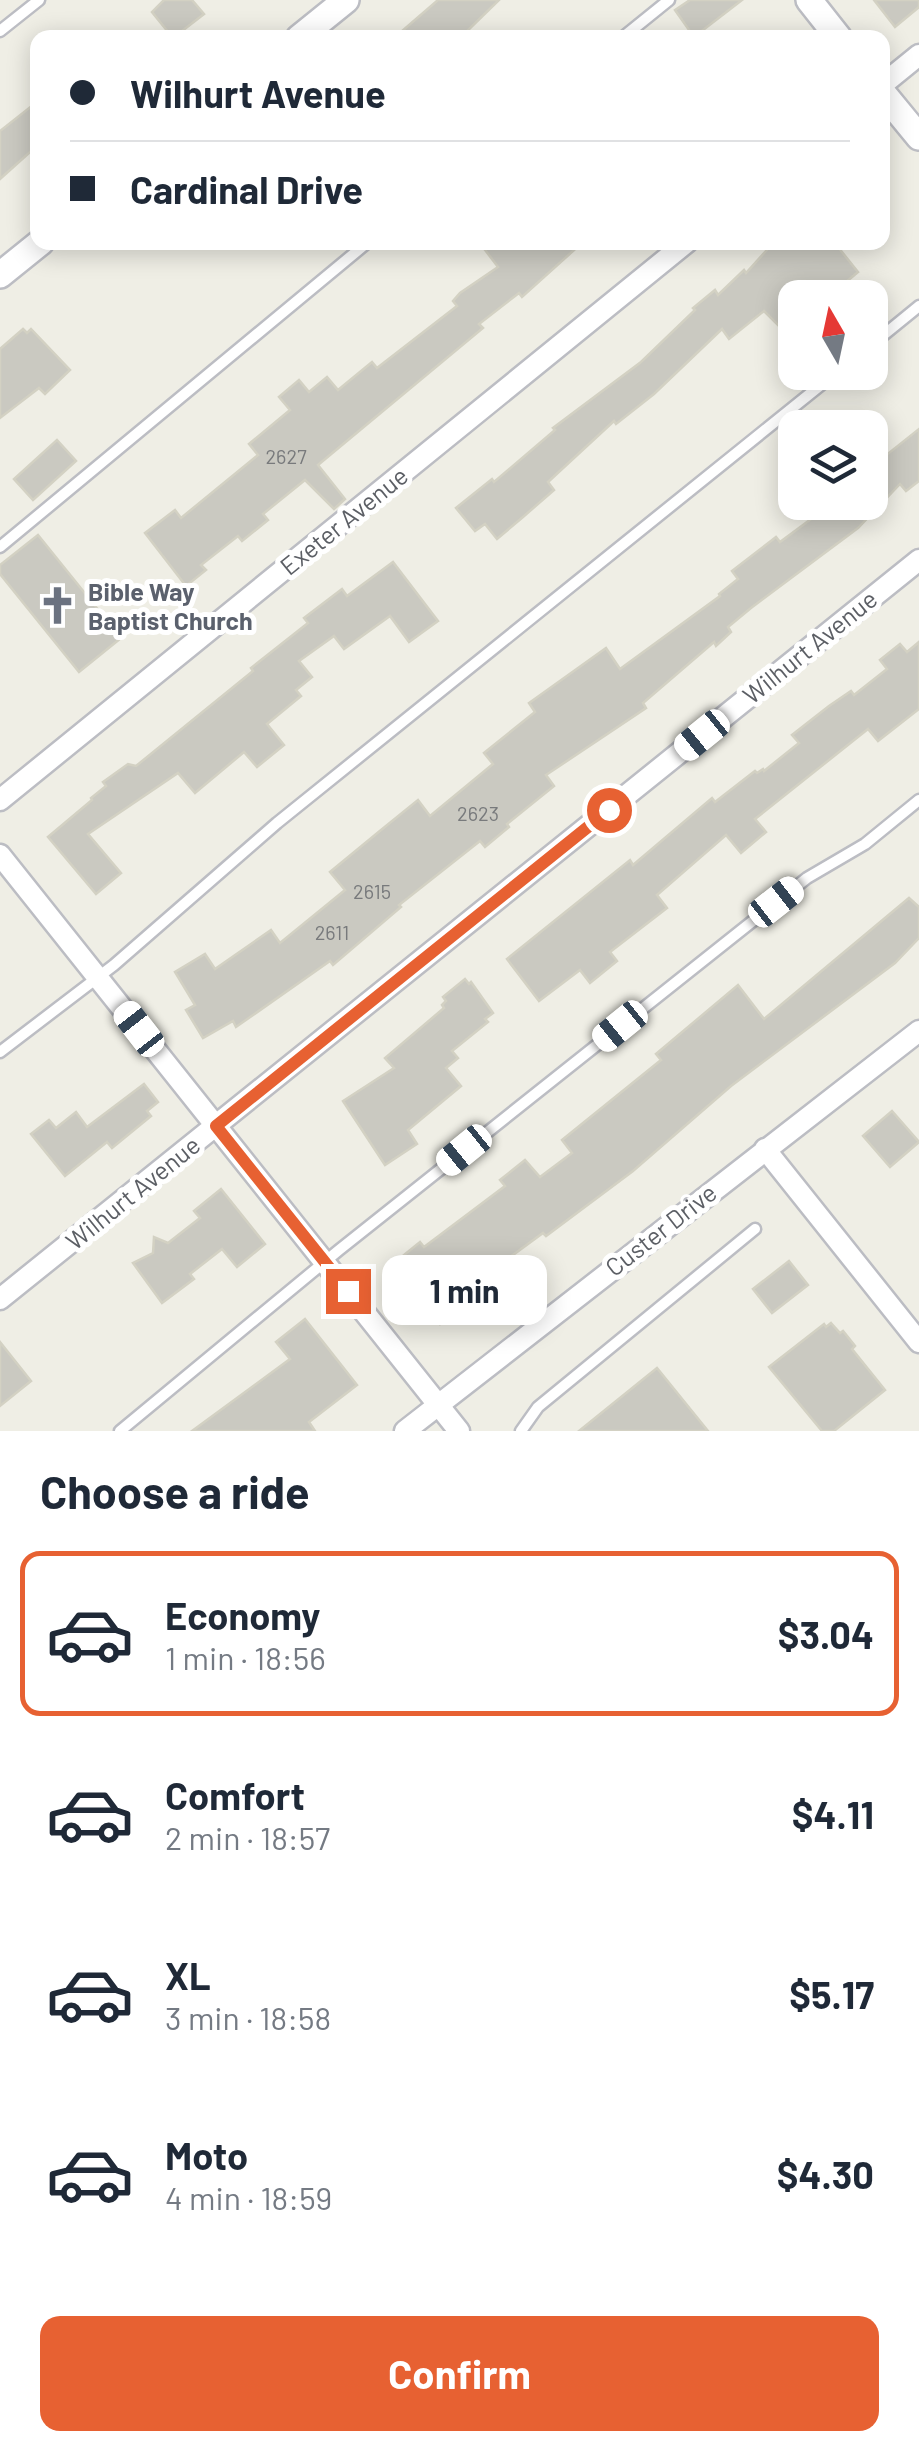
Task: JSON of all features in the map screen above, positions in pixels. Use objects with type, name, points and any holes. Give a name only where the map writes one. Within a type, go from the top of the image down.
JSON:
[{"type":"street","points":[[309,30],[346,0]]},
{"type":"street","points":[[809,0],[833,30]]},
{"type":"street","points":[[890,81],[919,55]]},
{"type":"street","points":[[890,99],[919,138]]},
{"type":"street","points":[[0,275],[31,250]]},
{"type":"street","name":"Exeter Avenue","points":[[0,800],[678,250]]},
{"type":"street","name":"Wilhurt Avenue","points":[[0,1299],[919,560]]},
{"type":"street","points":[[0,855],[459,1431]]},
{"type":"street","name":"Custer Drive","points":[[405,1431],[919,1032]]},
{"type":"street","points":[[764,1150],[919,1342]]},
{"type":"lane","points":[[0,32],[40,0]]},
{"type":"lane","points":[[632,30],[669,0]]},
{"type":"lane","points":[[0,548],[358,250]]},
{"type":"lane","points":[[888,331],[919,306]]},
{"type":"lane","points":[[0,1052],[815,390]]},
{"type":"lane","points":[[120,1431],[807,878],[864,844],[919,800]]},
{"type":"lane","points":[[521,1431],[538,1407],[755,1230]]},
{"type":"building","points":[[164,0],[192,0],[204,14],[183,30],[167,30],[152,12]]},
{"type":"building","points":[[438,0],[499,0],[468,30],[403,30]]},
{"type":"building","points":[[690,0],[742,0],[703,30],[689,30],[675,10]]},
{"type":"building","points":[[874,0],[919,0],[919,7],[895,27]]},
{"type":"building","points":[[30,107],[30,152],[0,179],[0,131]]},
{"type":"building","points":[[485,250],[574,250],[522,297],[519,293],[479,324],[483,328],[318,465],[345,499],[334,509],[305,480],[263,514],[268,520],[242,541],[238,536],[201,565],[206,570],[186,586],[145,533],[175,510],[181,518],[258,455],[249,444],[290,410],[279,397],[299,380],[309,392],[327,377],[338,390],[372,362],[377,368],[457,306],[453,301],[460,293],[498,267]]},
{"type":"building","points":[[767,250],[840,250],[858,272],[848,280],[778,280],[778,325],[764,311],[729,339],[722,329],[654,394],[616,424],[614,421],[548,482],[554,490],[497,539],[485,524],[475,531],[456,508],[492,479],[494,482],[553,428],[641,362],[693,308],[715,290],[718,295],[744,270],[746,273]]},
{"type":"building","points":[[23,329],[27,333],[31,329],[70,370],[45,394],[39,388],[0,418],[0,349]]},
{"type":"building","points":[[919,429],[919,481],[906,491],[900,484],[888,497],[888,454]]},
{"type":"building","points":[[57,440],[76,461],[33,500],[14,479]]},
{"type":"building","points":[[810,520],[866,520],[728,627],[731,632],[716,646],[714,642],[643,703],[646,708],[546,775],[554,786],[485,847],[480,841],[399,905],[333,965],[330,961],[236,1027],[233,1021],[203,1038],[186,1010],[195,1005],[175,972],[205,954],[215,969],[271,930],[280,943],[345,890],[330,872],[418,800],[430,816],[493,764],[484,753],[535,712],[529,703],[606,648],[620,669],[720,596],[738,579],[732,571],[776,537],[780,542]]},
{"type":"building","name":"Bible Way Baptist Church","points":[[38,535],[121,638],[79,672],[0,574],[0,565]]},
{"type":"building","points":[[393,562],[438,621],[409,642],[390,616],[344,649],[334,636],[299,661],[312,677],[296,690],[301,696],[267,724],[284,745],[257,767],[244,752],[195,793],[178,773],[88,834],[121,873],[96,894],[48,837],[106,786],[103,782],[128,764],[136,766],[253,671],[251,668],[308,623],[304,618],[342,589],[347,596]]},
{"type":"building","points":[[919,642],[919,709],[878,741],[868,729],[755,819],[766,832],[741,853],[726,835],[657,895],[667,908],[610,952],[617,961],[590,983],[580,970],[539,1001],[507,959],[630,860],[633,865],[712,798],[715,802],[799,743],[792,735],[887,669],[880,660],[900,644],[907,652]]},
{"type":"building","points":[[909,898],[919,907],[919,938],[895,963],[731,1086],[633,1171],[546,1236],[543,1233],[502,1263],[510,1273],[440,1324],[393,1264],[420,1242],[424,1247],[505,1186],[500,1180],[525,1160],[540,1177],[572,1153],[562,1140],[661,1060],[656,1054],[738,985],[764,1019]]},
{"type":"building","points":[[465,979],[493,1013],[485,1019],[488,1022],[452,1051],[458,1058],[446,1068],[461,1086],[408,1130],[417,1144],[385,1165],[343,1101],[394,1068],[385,1058],[444,1008],[443,997]]},
{"type":"building","points":[[144,1084],[158,1102],[147,1111],[151,1116],[112,1148],[107,1142],[65,1176],[31,1134],[49,1120],[56,1128],[76,1112],[87,1127]]},
{"type":"building","points":[[892,1111],[919,1142],[890,1167],[863,1136]]},
{"type":"building","points":[[221,1189],[265,1244],[237,1267],[222,1249],[190,1274],[194,1279],[162,1303],[133,1263],[153,1253],[154,1237],[168,1243],[200,1218],[194,1211]]},
{"type":"building","points":[[789,1261],[808,1285],[772,1313],[753,1289]]},
{"type":"building","points":[[305,1319],[357,1385],[309,1422],[315,1431],[192,1431],[290,1359],[276,1342]]},
{"type":"building","points":[[831,1323],[840,1333],[843,1331],[855,1346],[852,1349],[885,1390],[834,1431],[822,1431],[769,1367],[824,1324],[826,1327]]},
{"type":"building","points":[[0,1342],[31,1381],[0,1406]]},
{"type":"building","points":[[657,1368],[708,1431],[579,1431]]},
{"type":"place","name":"Bible Way Baptist Church","points":[[58,606]]},
{"type":"route","points":[[348,1291],[216,1126],[609,810]]}]
